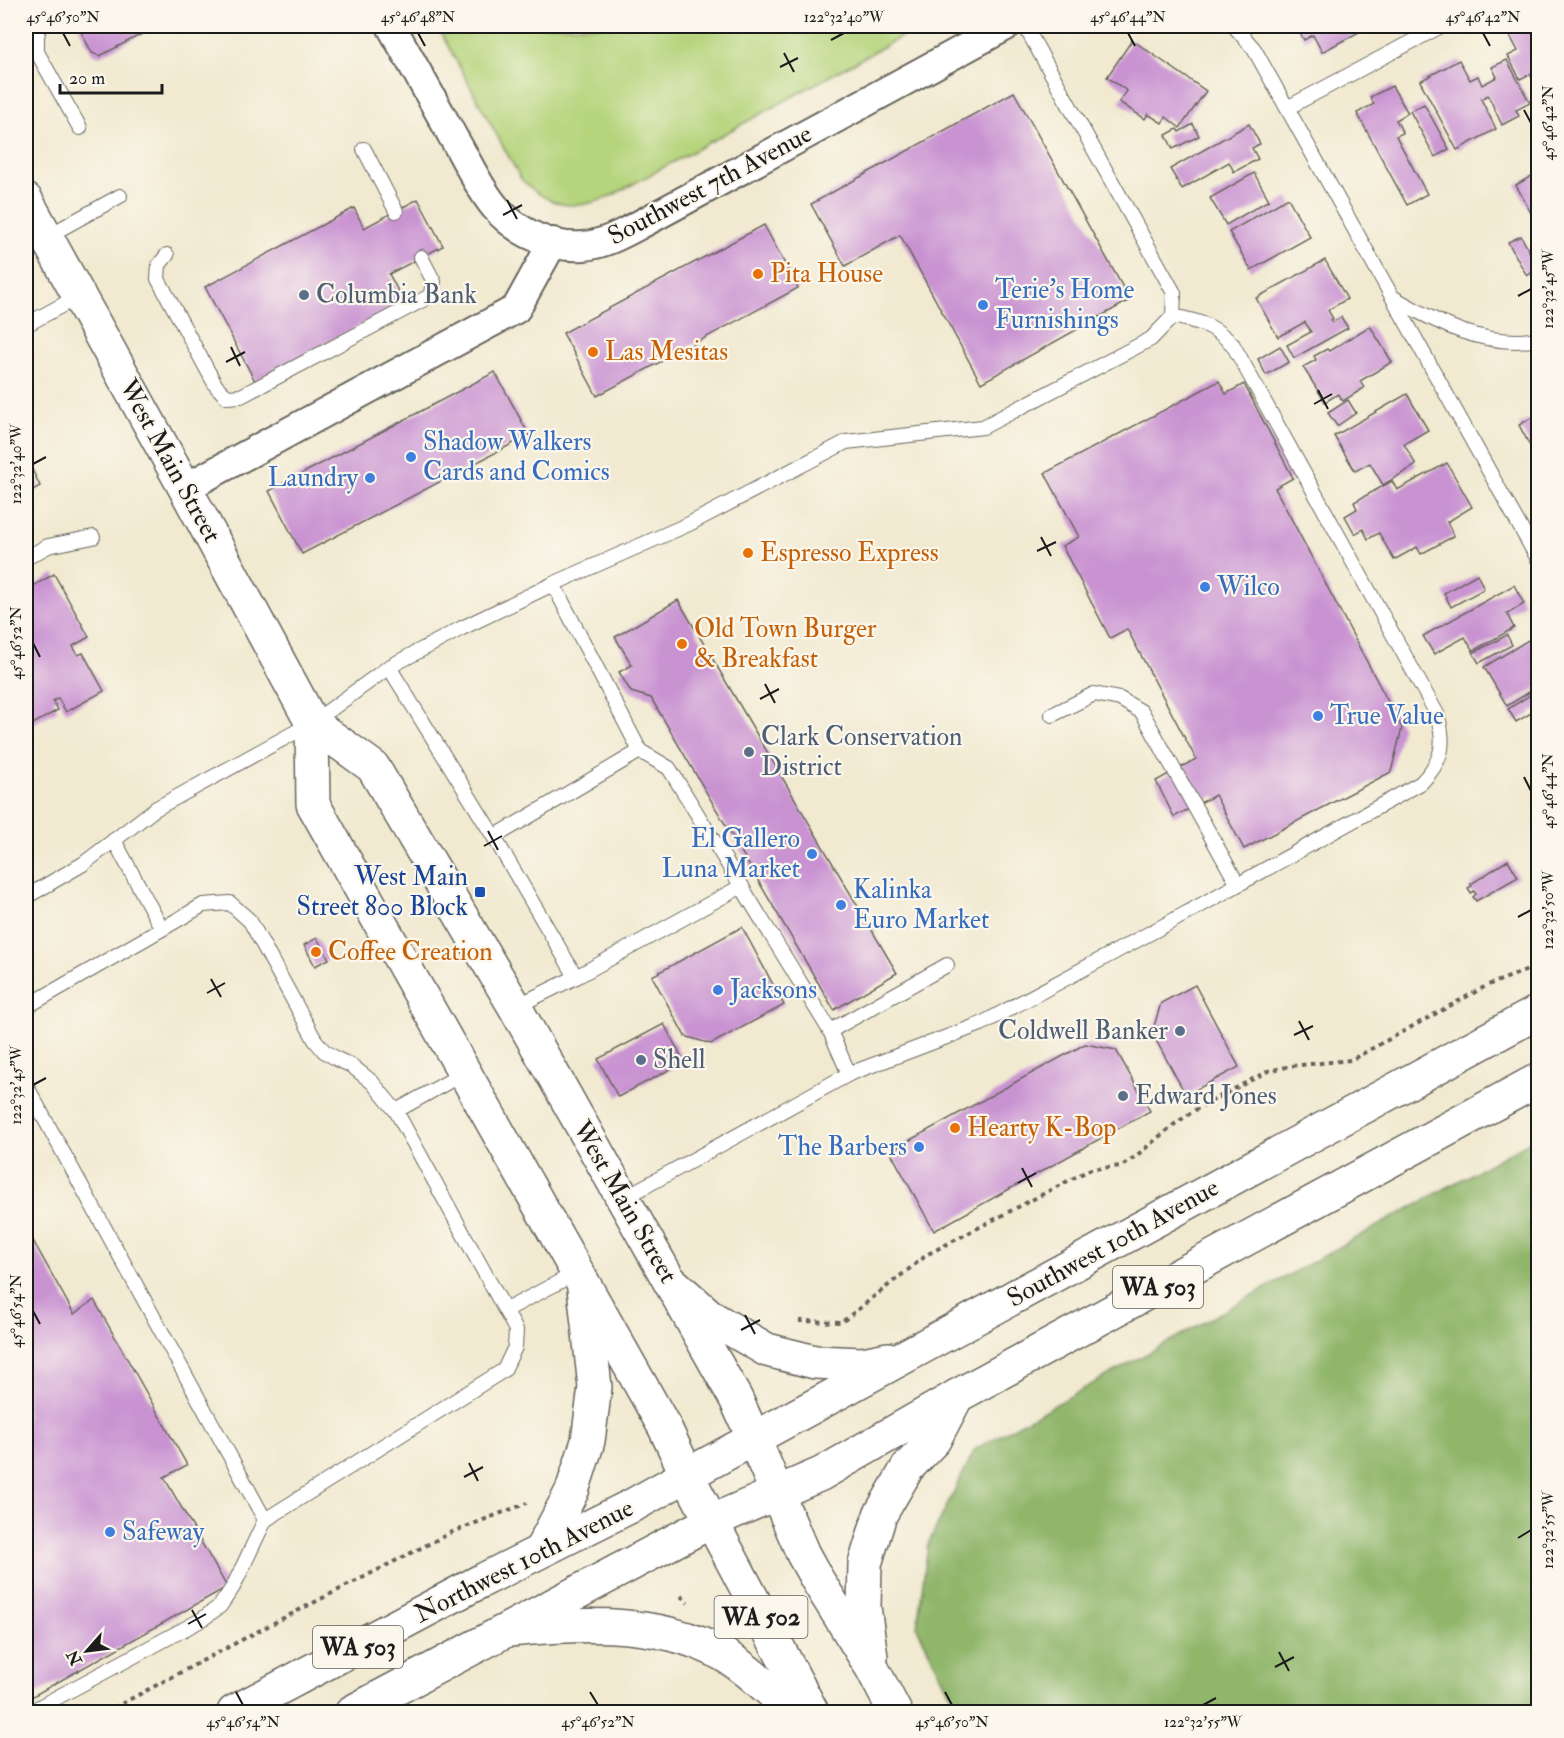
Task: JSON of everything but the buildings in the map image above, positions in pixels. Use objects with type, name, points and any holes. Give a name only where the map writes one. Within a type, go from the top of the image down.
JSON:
[{"type":"main road","name":"West Main Street","points":[[26,200],[312,723],[373,767],[515,1007],[736,1399],[803,1554],[872,1668],[896,1713]]},
{"type":"main road","name":"West Main Street","points":[[312,723],[313,804],[664,1428],[812,1713]]},
{"type":"main road","name":"Southwest 10th Avenue","points":[[687,1475],[1539,1012]]},
{"type":"main road","name":"WA 503","points":[[777,1493],[822,1474],[957,1396],[1539,1080]]},
{"type":"main road","points":[[669,1280],[712,1318],[766,1350],[815,1362],[863,1364],[907,1355]]},
{"type":"main road","points":[[542,1550],[572,1491],[588,1441],[595,1387],[580,1281]]},
{"type":"main road","points":[[872,1668],[864,1607],[865,1564],[875,1531],[880,1515],[908,1467],[934,1440],[957,1396]]},
{"type":"main road","name":"Northwest 10th Avenue","points":[[234,1713],[687,1475]]},
{"type":"main road","name":"Northwest 10th Avenue","points":[[352,1713],[712,1521],[777,1493]]},
{"type":"main road","points":[[509,1630],[574,1624],[640,1629],[684,1636],[735,1661],[794,1713]]},
{"type":"street","name":"Southwest 7th Avenue","points":[[391,26],[477,180],[495,206],[519,229],[567,246],[583,246],[617,237],[1006,26]]},
{"type":"street","points":[[185,488],[516,309],[553,242]]},
{"type":"lane","points":[[39,26],[37,52],[80,128]]},
{"type":"lane","points":[[26,897],[83,864],[155,808],[312,723],[389,667],[462,628],[553,584],[690,524],[846,442],[983,427],[1151,339],[1173,316],[1174,293],[1025,26]]},
{"type":"lane","points":[[1234,26],[1254,49],[1539,559]]},
{"type":"lane","points":[[1287,108],[1441,26]]},
{"type":"lane","points":[[364,149],[396,211]]},
{"type":"lane","points":[[46,237],[120,196]]},
{"type":"lane","points":[[167,255],[159,265],[158,279],[216,386],[227,397],[241,396],[430,296],[434,282],[421,257]]},
{"type":"lane","points":[[26,325],[79,296]]},
{"type":"lane","points":[[1394,298],[1459,331],[1488,339],[1520,342],[1539,339]]},
{"type":"lane","points":[[622,1199],[849,1074],[981,1024],[1421,783],[1432,772],[1443,746],[1437,714],[1233,345],[1207,324],[1173,316]]},
{"type":"lane","points":[[26,558],[48,546],[93,537]]},
{"type":"lane","points":[[553,584],[640,751],[669,768],[830,1031],[849,1074]]},
{"type":"lane","points":[[389,667],[494,837],[576,977]]},
{"type":"lane","points":[[1052,715],[1094,694],[1120,699],[1142,712],[1237,883]]},
{"type":"lane","points":[[494,837],[640,751]]},
{"type":"lane","points":[[114,840],[162,929]]},
{"type":"lane","points":[[515,1007],[576,977],[741,886]]},
{"type":"lane","points":[[26,1007],[203,905],[230,903],[250,921],[315,1040],[324,1051],[352,1066],[372,1082],[396,1111],[516,1330],[515,1347],[504,1370],[265,1520],[233,1587],[219,1605],[201,1620],[30,1713]]},
{"type":"lane","points":[[830,1031],[947,965]]},
{"type":"lane","points":[[396,1111],[464,1074]]},
{"type":"lane","points":[[26,1085],[265,1520]]},
{"type":"lane","points":[[506,1310],[580,1281]]},
{"type":"path","points":[[789,1321],[842,1322],[928,1254],[1091,1169],[1122,1166],[1195,1110],[1268,1071],[1291,1065],[1351,1060],[1488,985],[1539,966]]},
{"type":"path","points":[[106,1713],[450,1533],[528,1502]]},
{"type":"green space","points":[[437,26],[921,26],[613,195],[587,204],[575,205],[553,201],[542,196],[521,179]]},
{"type":"green space","points":[[1538,1137],[1538,1712],[1291,1712],[1286,1703],[1270,1712],[959,1712],[917,1627],[928,1544],[975,1449]]},
{"type":"place","name":"Pita House","points":[[758,274]]},
{"type":"place","name":"Columbia Bank","points":[[304,295]]},
{"type":"place","name":"Terie's Home Furnishings","points":[[983,305]]},
{"type":"place","name":"Las Mesitas","points":[[593,352]]},
{"type":"place","name":"Shadow Walkers Cards and Comics","points":[[411,457]]},
{"type":"place","name":"Laundry","points":[[370,478]]},
{"type":"place","name":"Espresso Express","points":[[748,553]]},
{"type":"place","name":"Wilco","points":[[1205,587]]},
{"type":"place","name":"Old Town Burger & Breakfast","points":[[682,644]]},
{"type":"place","name":"True Value","points":[[1318,716]]},
{"type":"place","name":"Clark Conservation District","points":[[749,752]]},
{"type":"place","name":"El Gallero Luna Market","points":[[812,854]]},
{"type":"place","name":"West Main Street 800 Block","points":[[480,892]]},
{"type":"place","name":"Kalinka Euro Market","points":[[841,905]]},
{"type":"place","name":"Coffee Creation","points":[[316,952]]},
{"type":"place","name":"Jacksons","points":[[718,990]]},
{"type":"place","name":"Coldwell Banker","points":[[1180,1031]]},
{"type":"place","name":"Shell","points":[[641,1060]]},
{"type":"place","name":"Edward Jones","points":[[1123,1096]]},
{"type":"place","name":"Hearty K-Bop","points":[[955,1128]]},
{"type":"place","name":"The Barbers","points":[[919,1147]]},
{"type":"place","name":"Safeway","points":[[110,1532]]}]
